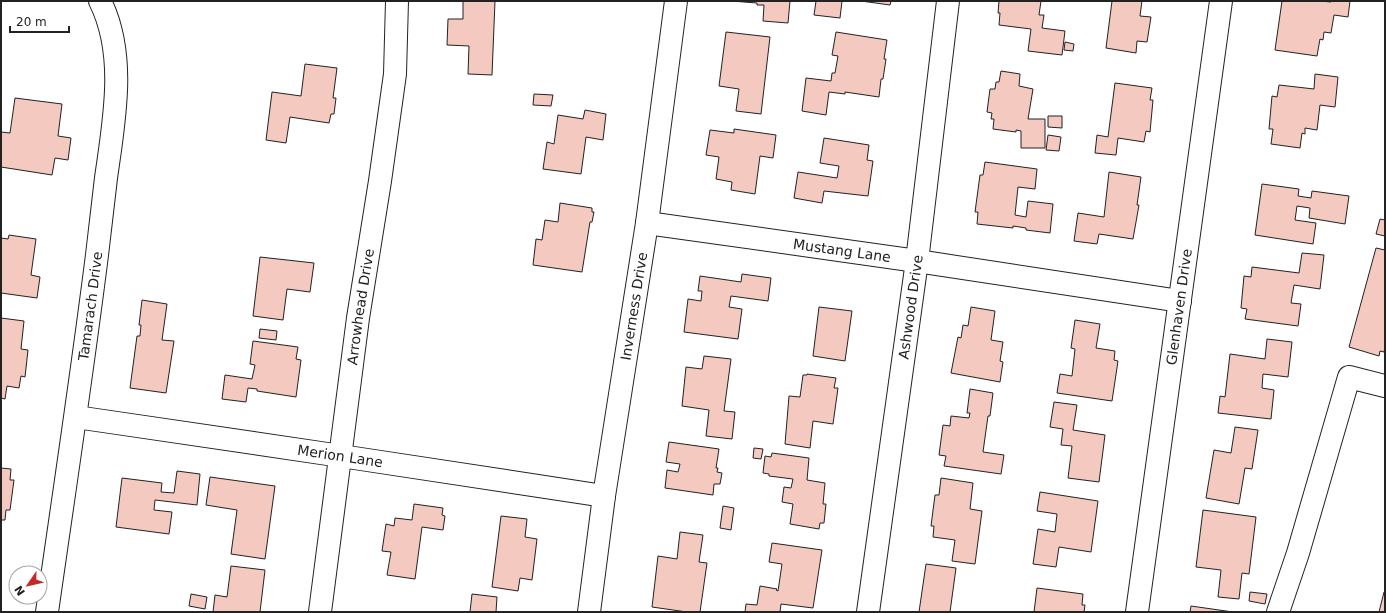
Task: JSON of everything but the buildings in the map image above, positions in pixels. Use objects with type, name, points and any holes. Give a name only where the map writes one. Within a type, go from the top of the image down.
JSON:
[{"type":"street","name":"Tamarach Drive","points":[[47,612],[76,417],[106,179],[115,120],[116,90],[113,41],[106,13],[100,1]]},
{"type":"street","name":"Arrowhead Drive","points":[[320,612],[358,318],[380,181],[395,74],[396,1]]},
{"type":"street","name":"Inverness Drive","points":[[589,612],[604,496],[647,223],[676,1]]},
{"type":"street","name":"Ashwood Drive","points":[[868,612],[917,261],[948,1]]},
{"type":"street","name":"Glenhaven Drive","points":[[1137,612],[1221,1]]},
{"type":"street","name":"Mustang Lane","points":[[647,223],[917,261],[1180,301]]},
{"type":"street","points":[[1278,612],[1298,553],[1350,377],[1385,386]]},
{"type":"street","name":"Merion Lane","points":[[76,417],[604,496]]}]
